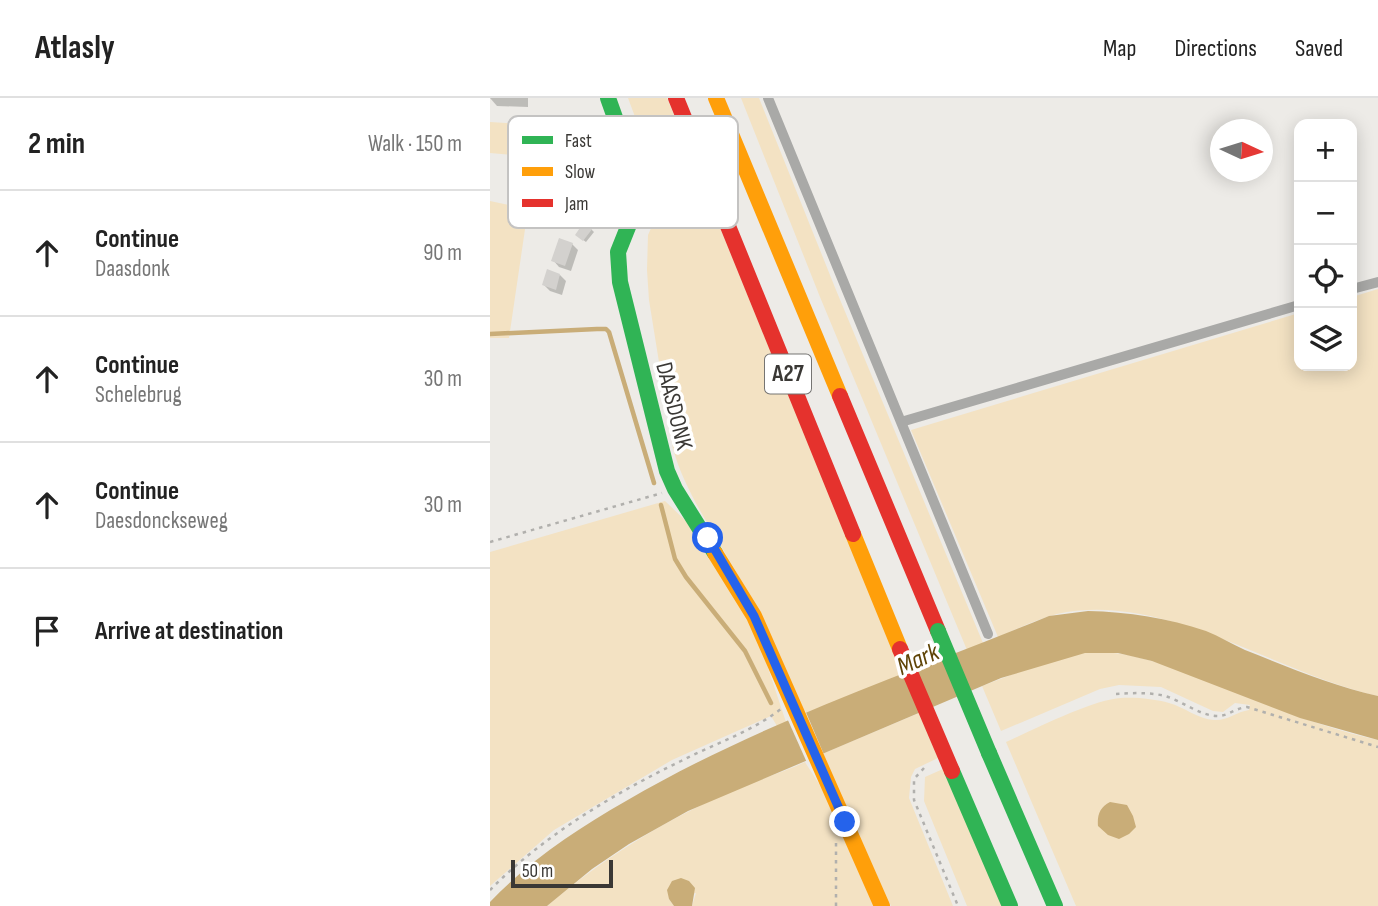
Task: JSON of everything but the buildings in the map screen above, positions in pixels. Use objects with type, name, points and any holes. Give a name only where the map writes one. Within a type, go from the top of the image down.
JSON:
[{"type":"main road","name":"DAASDONK","points":[[608,98],[614,116]]},
{"type":"main road","name":"A27","points":[[676,98],[683,116]]},
{"type":"main road","name":"A27","points":[[716,98],[723,116]]},
{"type":"main road","name":"A27","points":[[738,151],[1055,906]]},
{"type":"main road","name":"DAASDONK","points":[[627,228],[619,248],[620,282],[667,471],[675,489],[754,616],[882,906]]},
{"type":"main road","name":"A27","points":[[729,228],[900,649],[1010,906]]},
{"type":"street","points":[[768,98],[988,634]]},
{"type":"street","points":[[1357,288],[1378,282]]},
{"type":"street","points":[[901,422],[1294,306]]},
{"type":"path","points":[[490,542],[675,489]]},
{"type":"path","points":[[1116,694],[1147,693],[1164,696],[1217,716],[1247,708],[1378,747]]},
{"type":"path","points":[[490,890],[537,849],[603,804],[662,770],[794,704]]},
{"type":"path","points":[[924,768],[914,779],[914,800],[958,906]]},
{"type":"path","points":[[836,906],[836,840],[845,822]]},
{"type":"shaded area","points":[[628,98],[667,98],[674,116],[635,116]]},
{"type":"shaded area","points":[[741,98],[759,98],[983,643],[967,650],[820,297]]},
{"type":"shaded area","points":[[490,122],[508,123],[508,155],[490,153]]},
{"type":"shaded area","points":[[490,201],[508,205],[508,228],[525,228],[509,338],[490,338]]},
{"type":"shaded area","points":[[651,228],[720,228],[903,675],[804,714],[738,574],[688,487],[673,449],[649,300],[648,235]]},
{"type":"shaded area","points":[[1378,289],[1378,696],[1300,671],[1179,624],[1138,614],[1097,610],[1057,614],[998,637],[911,430],[1294,315],[1294,371],[1357,371],[1357,295]]},
{"type":"shaded area","points":[[665,501],[688,523],[733,589],[762,650],[786,722],[777,726],[771,716],[672,760],[554,830],[490,886],[490,552]]},
{"type":"shaded area","points":[[1088,611],[1148,616],[1192,626],[1311,676],[1378,696],[1378,740],[1300,718],[1152,661],[1118,653],[1085,653],[1001,678],[688,811],[629,844],[592,869],[547,906],[490,906],[490,902],[505,887],[537,859],[572,834],[626,801],[728,747],[834,701],[1049,616]]},
{"type":"shaded area","points":[[1085,652],[1122,654],[1159,663],[1303,718],[1378,740],[1378,906],[1076,906],[1006,742],[1095,704],[1121,698],[1158,700],[1214,720],[1249,710],[1250,705],[1235,703],[1223,712],[1213,711],[1161,687],[1119,685],[1100,689],[1001,731],[982,686],[1034,666]]},
{"type":"shaded area","points":[[919,713],[938,758],[915,769],[911,777],[909,798],[953,906],[891,906],[822,754]]},
{"type":"shaded area","points":[[805,762],[826,795],[874,906],[692,906],[696,893],[669,899],[674,906],[547,906],[588,873],[677,817],[725,794]]},
{"type":"shaded area","points":[[943,769],[1002,906],[967,906],[924,801],[925,777]]},
{"type":"shaded area","points":[[1110,802],[1127,805],[1136,827],[1119,839],[1108,835],[1098,826],[1100,812]]},
{"type":"shaded area","points":[[681,878],[689,881],[695,888],[692,906],[674,906],[669,899],[667,890],[672,881]]},
{"type":"pier","points":[[805,710],[825,757],[808,765],[787,718]]},
{"type":"waterway","points":[[490,334],[606,329],[654,483]]},
{"type":"waterway","points":[[661,505],[675,559],[686,577],[745,651],[771,703]]},
{"type":"traffic: fast","points":[[608,98],[614,116]]},
{"type":"traffic: fast","points":[[628,228],[618,252],[620,282],[667,471],[675,489],[715,553]]},
{"type":"traffic: fast","points":[[938,631],[989,753]]},
{"type":"traffic: fast","points":[[989,753],[1055,906]]},
{"type":"traffic: fast","points":[[952,771],[1010,906]]},
{"type":"traffic: slow","points":[[716,98],[723,116]]},
{"type":"traffic: slow","points":[[738,151],[840,396]]},
{"type":"traffic: slow","points":[[853,534],[900,649]]},
{"type":"traffic: slow","points":[[715,553],[754,616],[882,906]]},
{"type":"traffic: jam","points":[[676,98],[683,116]]},
{"type":"traffic: jam","points":[[729,228],[853,534]]},
{"type":"traffic: jam","points":[[840,396],[938,631]]},
{"type":"traffic: jam","points":[[900,649],[952,771]]},
{"type":"route","points":[[708,538],[754,616],[845,822]]},
{"type":"water label","name":"Mark","points":[[918,660]]}]
